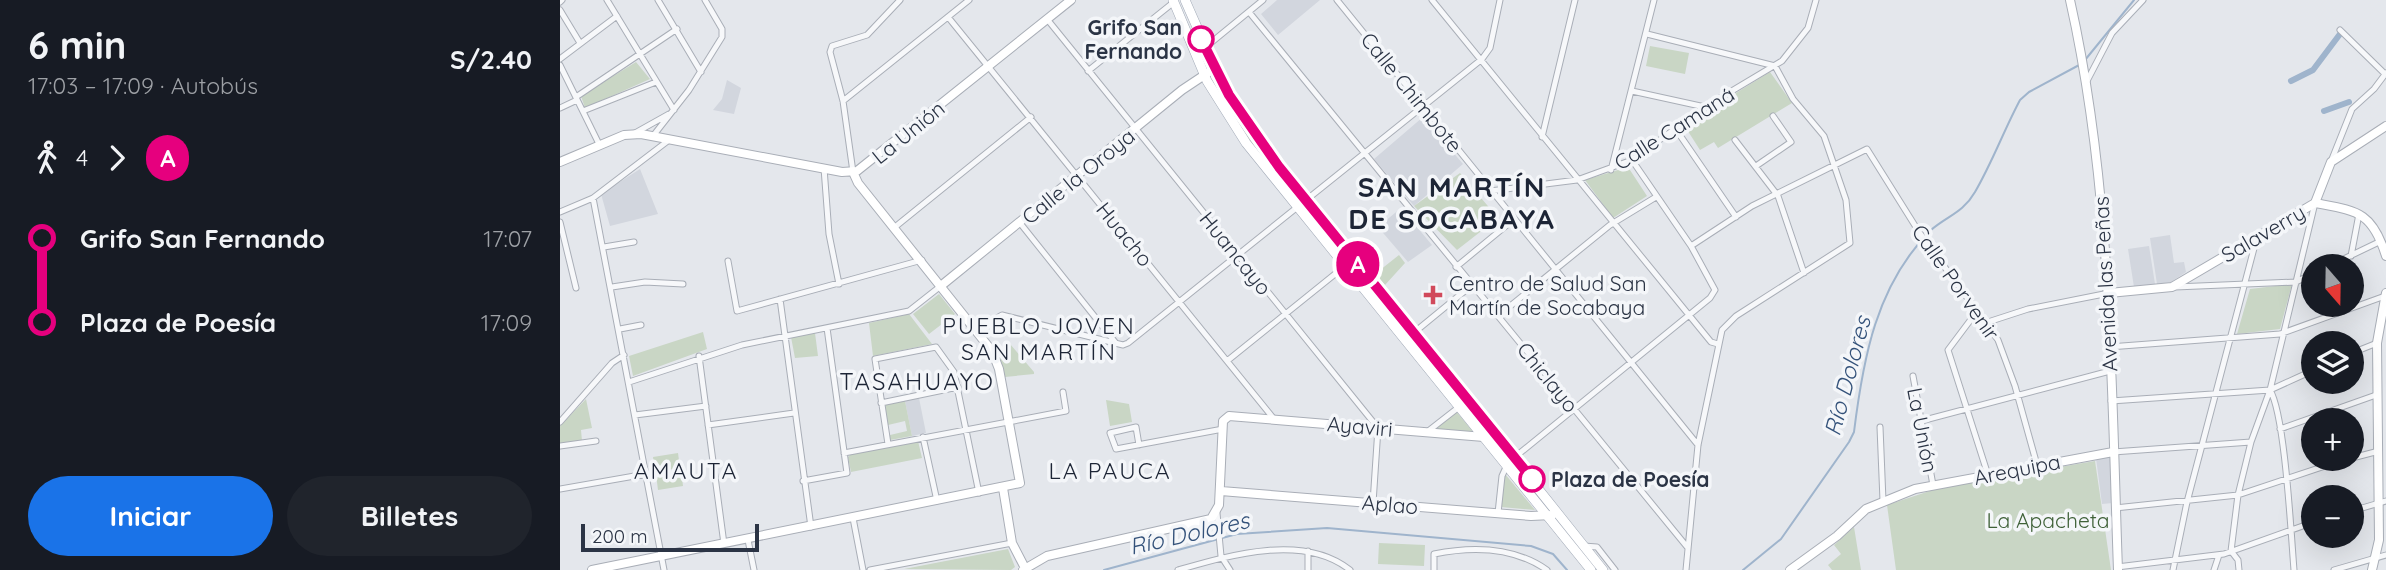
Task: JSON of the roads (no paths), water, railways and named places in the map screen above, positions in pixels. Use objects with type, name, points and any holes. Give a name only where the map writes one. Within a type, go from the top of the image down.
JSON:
[{"type":"main road","points":[[1185,0],[1214,68],[1261,142],[1603,570]]},
{"type":"main road","points":[[1174,1],[1204,74],[1239,133],[1591,570]]},
{"type":"street","points":[[607,0],[674,110]]},
{"type":"street","points":[[657,0],[701,72]]},
{"type":"street","points":[[653,136],[701,72],[722,34],[705,0]]},
{"type":"street","points":[[592,570],[1020,483],[999,369],[977,329],[858,183],[853,172],[842,101],[830,52],[832,46],[867,35],[900,0]]},
{"type":"street","points":[[842,101],[969,0]]},
{"type":"street","name":"La Unión","points":[[632,134],[853,172],[869,164],[1071,0]]},
{"type":"street","points":[[1196,55],[1263,0]]},
{"type":"street","name":"Calle Chimbote","points":[[1337,0],[1698,445]]},
{"type":"street","points":[[1432,0],[1710,342],[1718,344]]},
{"type":"street","points":[[977,329],[1002,315],[1128,343],[1482,59],[1490,48],[1500,0]]},
{"type":"street","points":[[1542,137],[1575,0]]},
{"type":"street","points":[[1611,170],[1654,0]]},
{"type":"street","name":"Calle Camaná","points":[[1490,191],[1577,180],[1611,170],[1632,160],[1705,107],[1775,66],[1801,38],[1816,0]]},
{"type":"street","name":"Avenida las Peñas","points":[[2070,0],[2087,81],[2109,293],[2118,569]]},
{"type":"street","points":[[2087,81],[2112,33],[2143,0]]},
{"type":"street","points":[[1088,71],[1174,1]]},
{"type":"street","points":[[560,10],[580,43]]},
{"type":"street","name":"Chiclayo","points":[[1249,12],[1688,548]]},
{"type":"street","points":[[560,59],[617,16]]},
{"type":"street","name":"Huacho","points":[[948,17],[1274,419]]},
{"type":"street","name":"Huancayo","points":[[1046,19],[1378,428]]},
{"type":"street","points":[[560,108],[677,29]]},
{"type":"street","points":[[2331,162],[2352,109],[2374,89],[2386,73],[2340,30]]},
{"type":"street","points":[[1647,34],[1775,66],[1793,99],[1821,131],[1850,219],[1851,240],[1847,246],[1727,323],[1718,344],[1698,445],[1686,570]]},
{"type":"street","points":[[560,65],[599,144]]},
{"type":"street","name":"Calle la Oroya","points":[[942,285],[1135,128],[1214,68]]},
{"type":"street","points":[[583,111],[656,82]]},
{"type":"street","points":[[1632,92],[1705,107]]},
{"type":"street","points":[[560,162],[599,144],[632,134],[674,110]]},
{"type":"street","points":[[1756,166],[1792,140],[1773,116]]},
{"type":"street","points":[[895,227],[1031,117]]},
{"type":"street","points":[[2331,162],[2386,126]]},
{"type":"street","points":[[1675,128],[1736,217]]},
{"type":"street","points":[[560,212],[593,198],[669,140]]},
{"type":"street","points":[[1735,140],[1774,195],[1778,196],[1804,273]]},
{"type":"street","name":"Calle Porvenir","points":[[1833,164],[1867,149],[1928,246],[1988,322],[2007,360],[2037,465]]},
{"type":"street","points":[[1515,457],[1710,298],[1715,287],[1691,246],[1632,160]]},
{"type":"street","name":"Salaverry","points":[[2109,293],[2172,287],[2258,234],[2315,203],[2331,162]]},
{"type":"street","points":[[1691,246],[1774,195],[1833,164]]},
{"type":"street","points":[[824,168],[829,234],[839,284]]},
{"type":"street","points":[[1498,316],[1614,224],[1656,197]]},
{"type":"street","points":[[593,198],[664,570]]},
{"type":"street","points":[[2239,570],[2238,560],[2231,551],[2238,495],[2251,442],[2270,390],[2315,203],[2359,211],[2372,224],[2386,256]]},
{"type":"street","points":[[2351,254],[2359,211]]},
{"type":"street","points":[[1457,267],[1513,220]]},
{"type":"street","points":[[560,222],[576,288]]},
{"type":"street","points":[[1020,223],[1115,342]]},
{"type":"street","points":[[2173,570],[2188,502],[2258,234]]},
{"type":"street","points":[[2355,254],[2381,241]]},
{"type":"street","points":[[604,247],[634,242]]},
{"type":"street","points":[[728,261],[737,310],[922,260]]},
{"type":"street","points":[[1227,361],[1345,266]]},
{"type":"street","points":[[2172,287],[2245,285],[2301,280]]},
{"type":"street","points":[[612,287],[645,282],[683,284]]},
{"type":"street","points":[[629,382],[699,356],[784,335],[909,311],[942,285]]},
{"type":"street","points":[[1405,340],[1472,285]]},
{"type":"street","points":[[1988,322],[2028,309],[2109,293]]},
{"type":"street","points":[[2109,347],[2284,332],[2386,295]]},
{"type":"street","points":[[2372,570],[2379,540],[2383,502],[2376,395],[2377,343],[2386,295]]},
{"type":"street","points":[[780,299],[811,527]]},
{"type":"street","points":[[1978,310],[1948,350],[1988,475]]},
{"type":"street","points":[[620,329],[641,325]]},
{"type":"street","points":[[803,481],[847,473],[827,328]]},
{"type":"street","points":[[2364,349],[2377,343]]},
{"type":"street","points":[[887,444],[875,359],[936,347],[954,372],[979,493]]},
{"type":"street","points":[[560,422],[612,363],[624,355]]},
{"type":"street","points":[[699,356],[724,544]]},
{"type":"street","points":[[1921,421],[2110,371]]},
{"type":"street","name":"La Unión","points":[[1913,376],[1933,485]]},
{"type":"street","points":[[2111,401],[2270,390],[2301,376]]},
{"type":"street","points":[[881,402],[958,387]]},
{"type":"street","points":[[2270,390],[2274,397],[2280,429],[2294,570]]},
{"type":"street","points":[[844,453],[1066,411],[1063,392]]},
{"type":"street","points":[[2280,429],[2376,395]]},
{"type":"street","points":[[635,415],[706,406]]},
{"type":"street","points":[[1427,432],[1459,407]]},
{"type":"street","points":[[708,425],[794,413]]},
{"type":"street","name":"Ayaviri","points":[[1223,429],[1224,418],[1274,419],[1484,437]]},
{"type":"street","points":[[1139,445],[1136,427],[1110,433],[1116,449],[1139,445],[1223,429],[1221,491],[1217,513],[1221,556],[1230,570]]},
{"type":"street","points":[[1880,427],[1883,501]]},
{"type":"street","points":[[1373,503],[1378,428]]},
{"type":"street","points":[[1484,437],[1493,430]]},
{"type":"street","points":[[923,437],[937,501]]},
{"type":"street","points":[[560,446],[596,441]]},
{"type":"street","points":[[2113,452],[2251,442]]},
{"type":"street","points":[[2364,455],[2379,451]]},
{"type":"street","name":"Arequipa","points":[[1797,568],[1838,536],[1866,509],[1883,501],[1933,485],[2113,452]]},
{"type":"street","points":[[1498,513],[1502,476],[1507,466]]},
{"type":"street","points":[[2115,508],[2238,495],[2312,471]]},
{"type":"street","points":[[560,489],[646,474]]},
{"type":"street","points":[[1003,488],[1012,543],[1024,569],[1046,556],[1205,522],[1217,513]]},
{"type":"street","name":"Aplao","points":[[1221,491],[1498,513],[1547,516],[1559,514]]},
{"type":"street","points":[[2364,507],[2383,502]]},
{"type":"street","points":[[853,518],[863,570]]},
{"type":"street","points":[[2118,569],[2175,558],[2219,555],[2301,525]]},
{"type":"street","points":[[748,540],[754,570]]},
{"type":"street","points":[[870,570],[1012,543]]},
{"type":"street","points":[[1583,545],[1597,547],[1615,570]]},
{"type":"street","points":[[1434,570],[1434,554],[1468,550],[1517,553],[1547,570]]},
{"type":"street","points":[[1308,551],[1308,570]]},
{"type":"street","points":[[1178,570],[1221,556],[1308,551],[1327,555],[1350,570]]},
{"type":"street","points":[[2214,570],[2219,555]]},
{"type":"street","points":[[2334,570],[2386,555]]},
{"type":"waterway","name":"Río Dolores","points":[[2085,60],[2134,0]]},
{"type":"waterway","points":[[2291,81],[2313,70],[2340,34]]},
{"type":"waterway","name":"Río Dolores","points":[[1743,570],[1781,539],[1849,442],[1854,432],[1862,377],[1875,324],[1897,274],[1912,251],[1931,230],[1960,210],[1970,199],[1987,170],[2020,100],[2029,92],[2081,64]]},
{"type":"waterway","points":[[2324,111],[2349,102]]},
{"type":"waterway","name":"Río Dolores","points":[[1104,570],[1237,534],[1327,528],[1531,546],[1553,554],[1567,570]]},
{"type":"place","name":"Grifo San Fernando","points":[[1201,39]]},
{"type":"place","name":"Centro de Salud San Martín de Socabaya","points":[[1433,295]]},
{"type":"place","name":"Plaza de Poesía","points":[[1532,479]]},
{"type":"district","name":"SAN MARTÍN DE SOCABAYA","points":[[1452,202]]},
{"type":"district","name":"PUEBLO JOVEN SAN MARTÍN","points":[[1039,338]]},
{"type":"district","name":"TASAHUAYO","points":[[917,381]]},
{"type":"district","name":"AMAUTA","points":[[686,470]]},
{"type":"district","name":"LA PAUCA","points":[[1110,470]]},
{"type":"park label","name":"La Apacheta","points":[[2048,520]]}]
